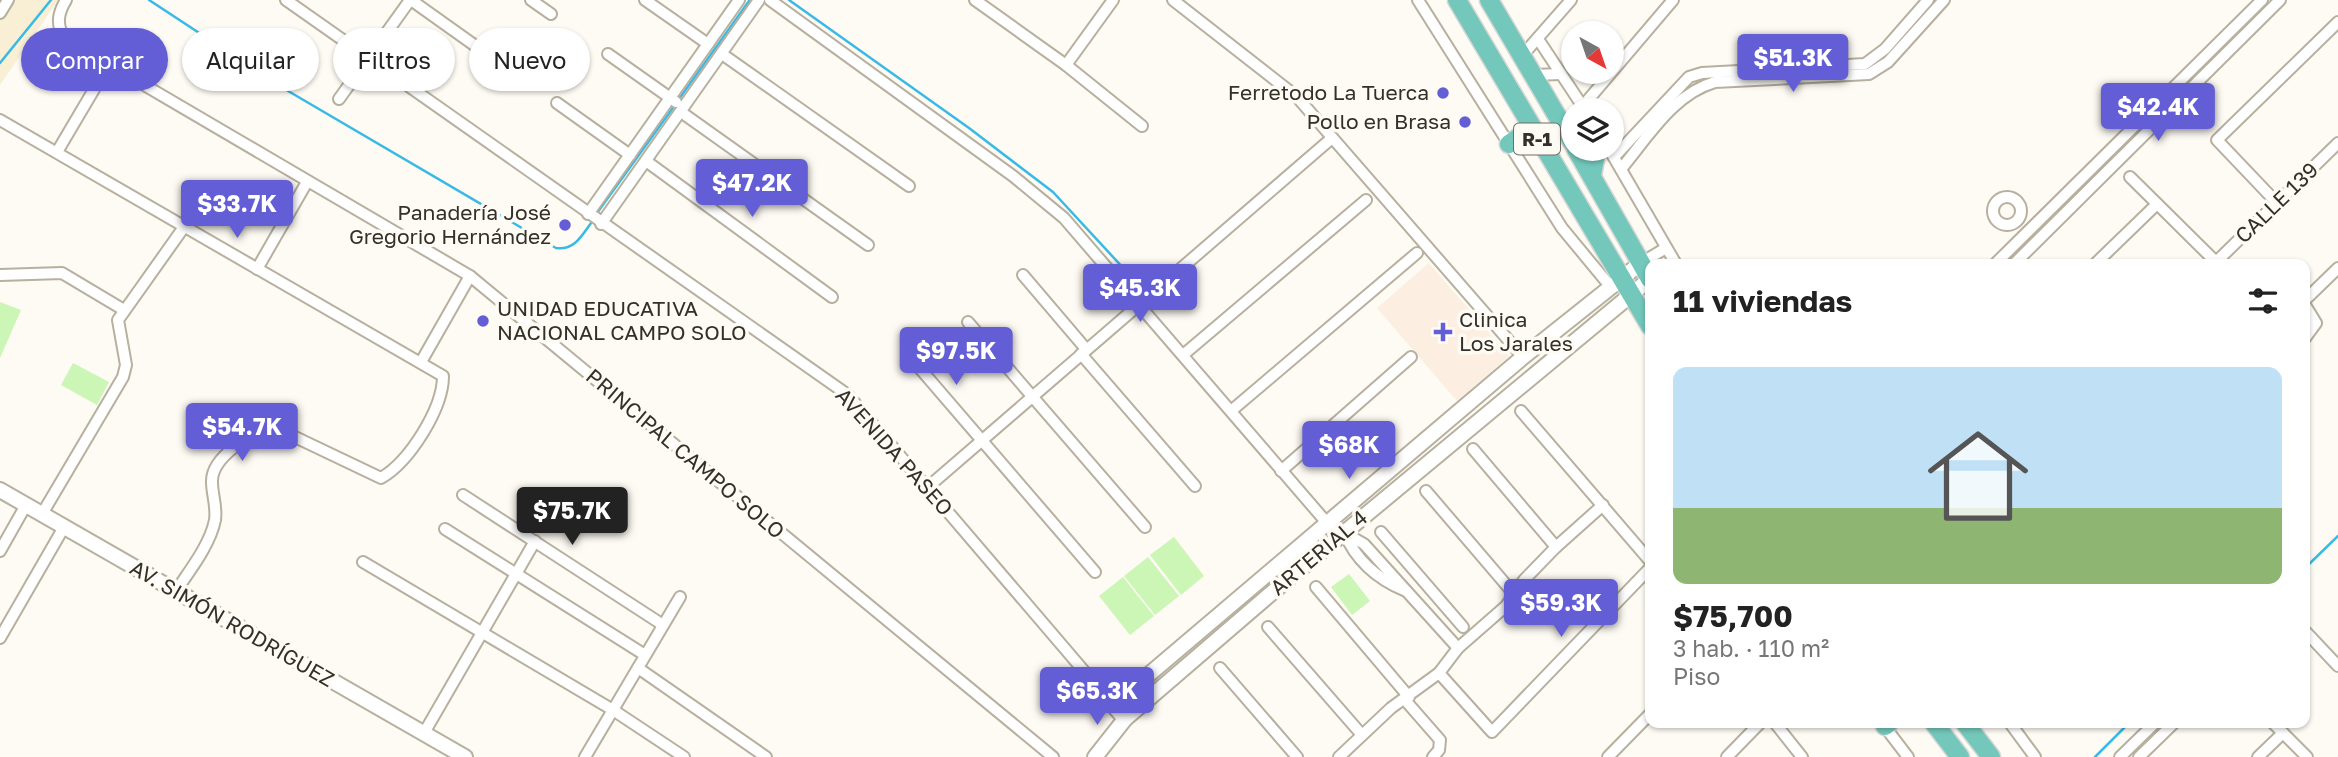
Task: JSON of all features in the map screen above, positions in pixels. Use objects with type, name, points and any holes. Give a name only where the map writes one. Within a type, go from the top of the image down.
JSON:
[{"type":"main road","name":"R-1","points":[[1457,0],[1620,285],[1645,319]]},
{"type":"main road","name":"R-1","points":[[1489,0],[1561,123]]},
{"type":"main road","points":[[1509,144],[1531,129]]},
{"type":"main road","name":"R-1","points":[[1583,161],[1645,270]]},
{"type":"main road","points":[[1592,175],[1595,161]]},
{"type":"main road","points":[[1938,728],[1959,757]]},
{"type":"main road","points":[[1969,728],[1991,757]]},
{"type":"street","points":[[0,13],[8,0]]},
{"type":"street","name":"PRINCIPAL CAMPO SOLO","points":[[58,28],[58,18],[66,0]]},
{"type":"street","name":"AVENIDA PASEO","points":[[286,0],[333,33]]},
{"type":"street","points":[[390,28],[410,0],[469,42]]},
{"type":"street","points":[[531,0],[551,14]]},
{"type":"street","points":[[645,0],[708,44]]},
{"type":"street","points":[[595,220],[646,161],[708,44],[739,0]]},
{"type":"street","points":[[595,220],[630,155],[722,54],[759,0]]},
{"type":"street","points":[[770,0],[1042,198],[1064,218],[1327,523],[1344,532],[1353,554],[1368,568],[1407,591],[1458,648]]},
{"type":"street","points":[[975,0],[1066,65],[1142,126]]},
{"type":"street","points":[[1066,65],[1113,0]]},
{"type":"street","points":[[1173,0],[1297,97],[1536,371]]},
{"type":"street","points":[[1418,0],[1562,228],[1620,285]]},
{"type":"street","points":[[1522,56],[1571,0]]},
{"type":"street","points":[[1593,98],[1673,0]]},
{"type":"street","points":[[1624,140],[1689,77],[1702,73],[1873,67],[1928,0]]},
{"type":"street","points":[[1621,169],[1679,101],[1701,86],[1715,82],[1873,67],[1888,62],[1944,0]]},
{"type":"street","points":[[2019,259],[2280,0]]},
{"type":"street","points":[[2000,259],[2261,1],[2269,11]]},
{"type":"street","points":[[2277,202],[2217,140],[2338,22]]},
{"type":"street","points":[[1538,38],[1561,74]]},
{"type":"street","points":[[608,54],[868,245]]},
{"type":"street","points":[[722,54],[909,186]]},
{"type":"street","points":[[1533,75],[1561,74]]},
{"type":"street","points":[[57,152],[93,91]]},
{"type":"street","name":"PRINCIPAL CAMPO SOLO","points":[[154,91],[470,276],[1053,757]]},
{"type":"street","points":[[339,99],[345,91]]},
{"type":"street","name":"AVENIDA PASEO","points":[[414,91],[848,395],[1113,705]]},
{"type":"street","points":[[556,103],[630,155]]},
{"type":"street","points":[[0,120],[443,376],[436,408],[407,453],[381,478],[274,427],[246,439],[229,453],[212,475],[215,521],[204,547],[176,591]]},
{"type":"street","points":[[928,487],[1332,138]]},
{"type":"street","name":"CALLE 139","points":[[2221,259],[2338,143]]},
{"type":"street","points":[[646,161],[832,297]]},
{"type":"street","points":[[1616,161],[1672,259]]},
{"type":"street","points":[[2130,177],[2213,259]]},
{"type":"street","points":[[257,269],[307,182]]},
{"type":"street","points":[[1183,355],[1367,200]]},
{"type":"street","points":[[2101,259],[2157,204]]},
{"type":"street","points":[[2017,221],[2025,236],[2034,245]]},
{"type":"street","points":[[42,514],[123,377],[126,365],[118,320],[184,227]]},
{"type":"street","name":"ARTERIAL 4","points":[[1659,259],[1666,248]]},
{"type":"street","points":[[1231,411],[1417,253]]},
{"type":"street","points":[[2310,298],[2338,268]]},
{"type":"street","points":[[0,275],[62,273],[124,310]]},
{"type":"street","points":[[1023,275],[1195,486]]},
{"type":"street","points":[[421,362],[470,276]]},
{"type":"street","name":"ARTERIAL 4","points":[[1113,705],[1523,357],[1620,285],[1645,276]]},
{"type":"street","name":"ARTERIAL 4","points":[[1095,757],[1125,719],[1536,371],[1620,285]]},
{"type":"street","points":[[2310,312],[2316,323],[2310,331]]},
{"type":"street","points":[[968,322],[1145,527]]},
{"type":"street","points":[[1281,471],[1411,356]]},
{"type":"street","points":[[916,365],[1095,572]]},
{"type":"street","points":[[1521,411],[1645,555]]},
{"type":"street","points":[[1473,450],[1556,547]]},
{"type":"street","name":"AV. SIMÓN RODRÍGUEZ","points":[[0,490],[465,757]]},
{"type":"street","points":[[1426,491],[1514,594]]},
{"type":"street","points":[[463,495],[663,625]]},
{"type":"street","points":[[0,551],[26,505]]},
{"type":"street","points":[[1339,757],[1391,708],[1439,673],[1458,648],[1506,606],[1556,547],[1603,505]]},
{"type":"street","points":[[0,638],[64,527]]},
{"type":"street","points":[[446,529],[645,655]]},
{"type":"street","points":[[1381,533],[1463,627]]},
{"type":"street","points":[[424,733],[535,541]]},
{"type":"street","points":[[363,562],[479,634],[613,710],[684,757]]},
{"type":"street","points":[[1439,673],[1492,732],[1645,573]]},
{"type":"street","points":[[1316,587],[1440,740],[1439,750],[1433,757]]},
{"type":"street","points":[[585,757],[680,597]]},
{"type":"street","points":[[1423,610],[1438,598]]},
{"type":"street","points":[[1268,627],[1362,736]]},
{"type":"street","points":[[2310,636],[2338,666]]},
{"type":"street","points":[[638,668],[766,757]]},
{"type":"street","points":[[1220,668],[1297,757]]},
{"type":"street","points":[[1113,705],[1125,719]]},
{"type":"street","points":[[1608,757],[1645,719]]},
{"type":"street","points":[[1727,757],[1755,728]]},
{"type":"street","points":[[1779,728],[1802,757]]},
{"type":"street","points":[[1888,728],[1908,757]]},
{"type":"street","points":[[2014,728],[2035,757]]},
{"type":"street","points":[[2135,754],[2152,728]]},
{"type":"street","points":[[2120,757],[2135,754],[2168,728]]},
{"type":"street","points":[[2278,728],[2306,757]]},
{"type":"street","points":[[2258,757],[2283,733]]},
{"type":"shaded area","points":[[0,0],[58,0],[39,28],[21,28],[21,54],[0,85]]},
{"type":"shaded area","name":"Clinica Los Jarales","points":[[1429,263],[1509,356],[1457,401],[1377,308]]},
{"type":"green space","points":[[0,302],[21,310],[0,358]]},
{"type":"green space","points":[[73,363],[109,382],[97,405],[61,385]]},
{"type":"green space","points":[[1174,537],[1204,576],[1181,595],[1150,555]]},
{"type":"green space","points":[[1148,557],[1179,596],[1155,615],[1124,576]]},
{"type":"green space","points":[[1349,574],[1370,601],[1352,615],[1331,587]]},
{"type":"green space","points":[[1123,577],[1154,616],[1130,635],[1099,596]]},
{"type":"waterway","points":[[0,63],[51,0]]},
{"type":"waterway","points":[[149,0],[283,88],[556,248],[574,244],[594,219]]},
{"type":"waterway","points":[[789,0],[969,128],[1053,192],[1138,284]]},
{"type":"waterway","points":[[679,99],[749,1]]},
{"type":"waterway","points":[[597,213],[675,105]]},
{"type":"waterway","points":[[2310,563],[2338,536]]},
{"type":"waterway","points":[[2095,757],[2124,728]]},
{"type":"place","name":"Ferretodo La Tuerca","points":[[1443,93]]},
{"type":"place","name":"Pollo en Brasa","points":[[1465,122]]},
{"type":"place","name":"Panadería José Gregorio Hernández","points":[[565,225]]},
{"type":"place","name":"UNIDAD EDUCATIVA NACIONAL CAMPO SOLO","points":[[483,321]]},
{"type":"place","name":"Clinica Los Jarales","points":[[1443,332]]}]
